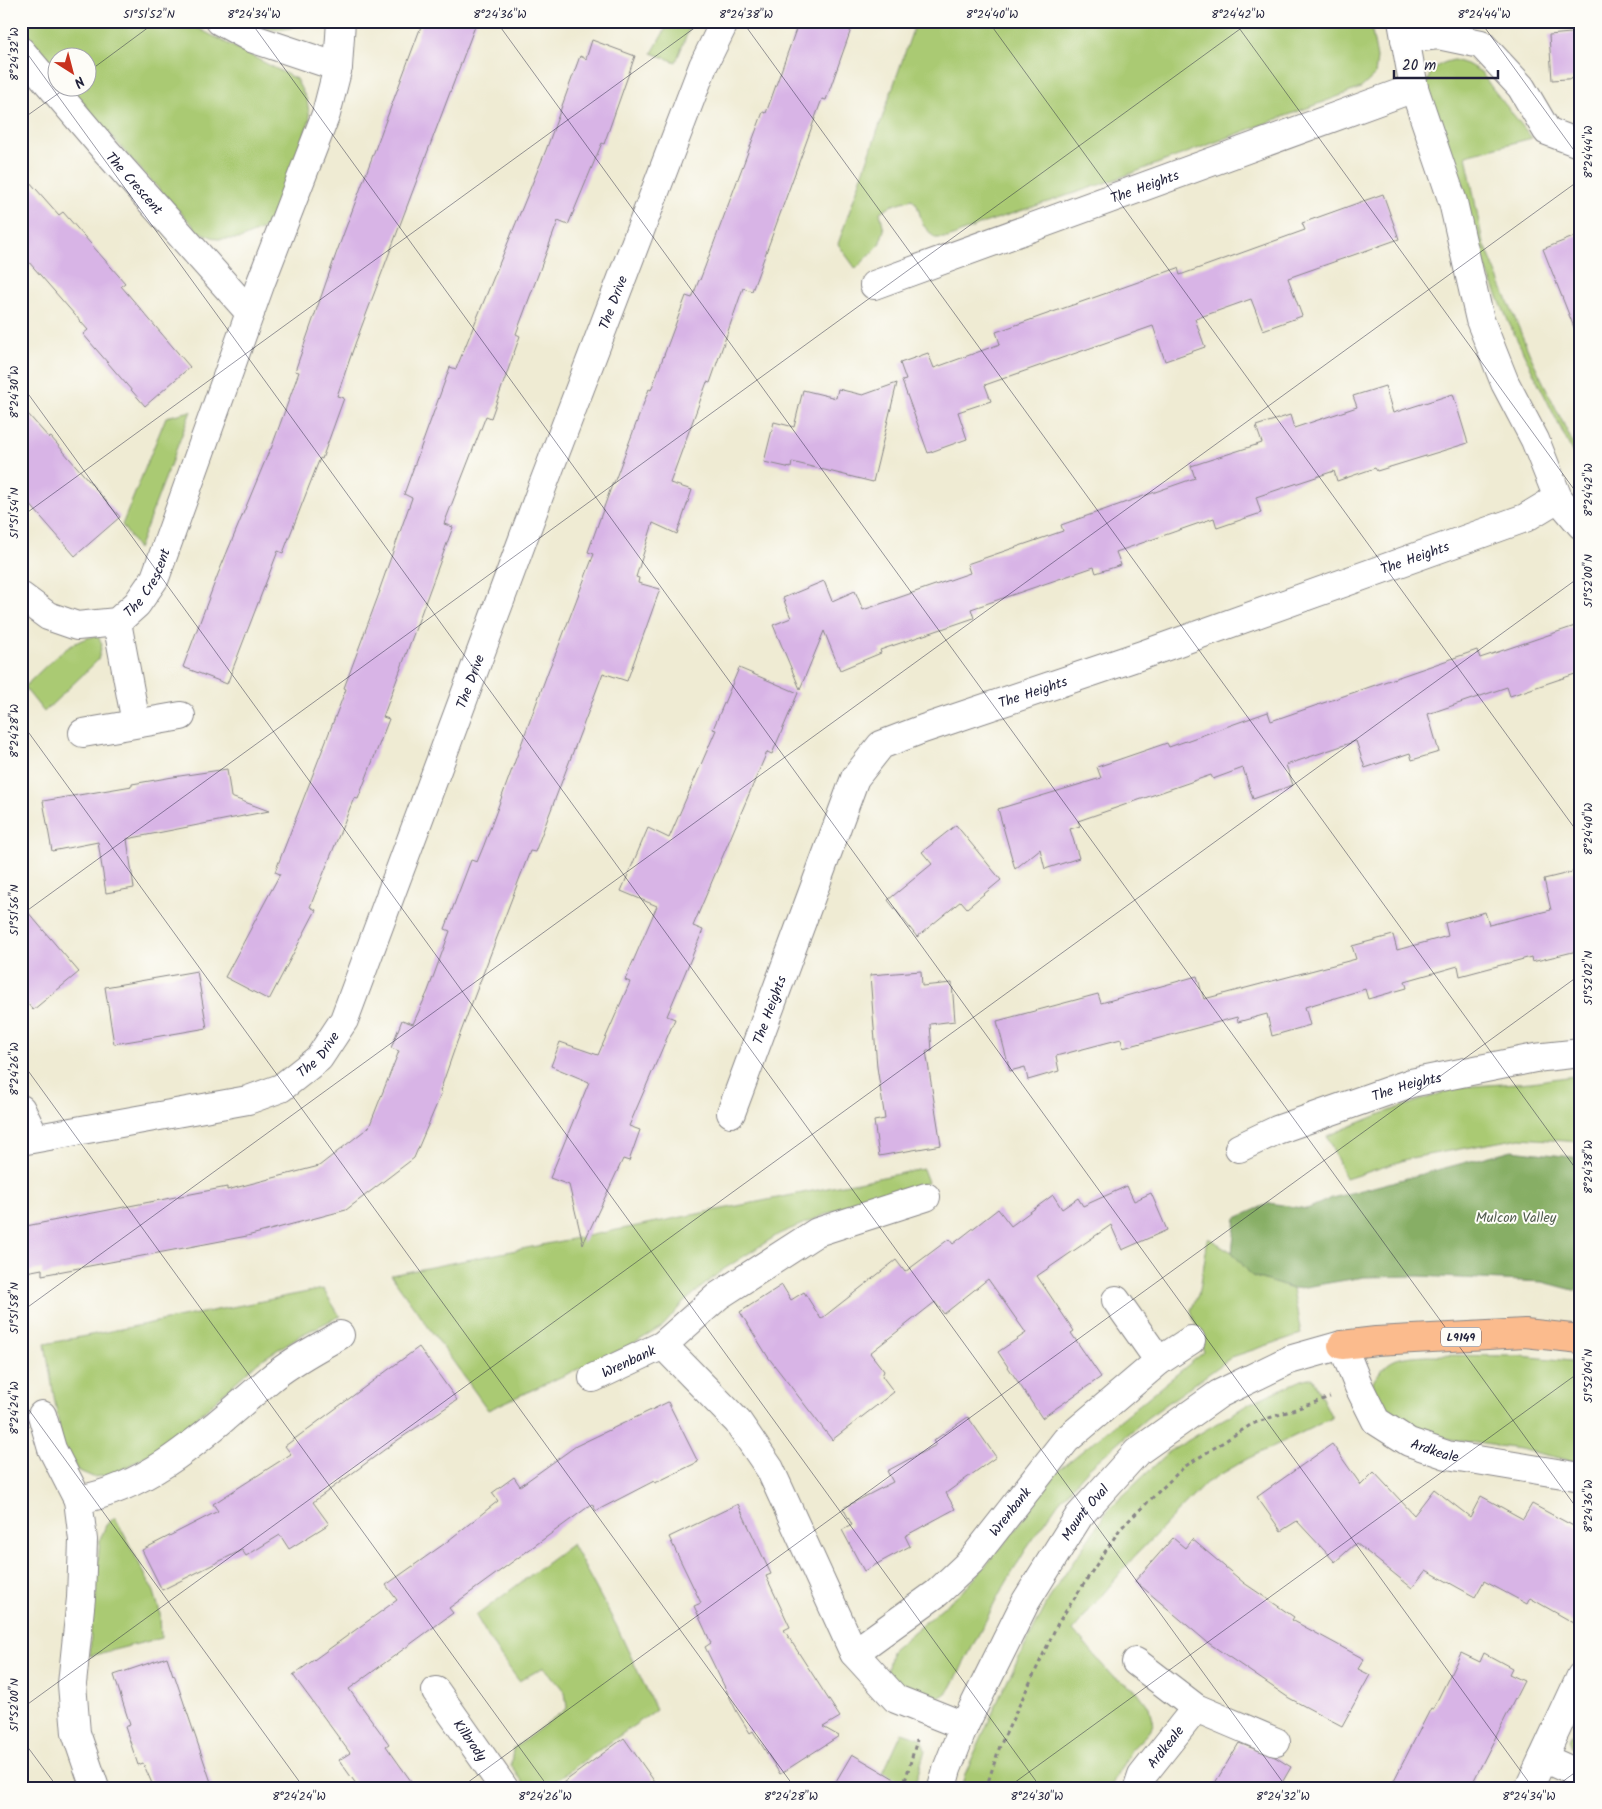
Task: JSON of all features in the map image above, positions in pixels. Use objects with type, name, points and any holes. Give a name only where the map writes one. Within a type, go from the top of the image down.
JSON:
[{"type":"highway","name":"L9149","points":[[1342,1345],[1376,1341],[1525,1333],[1581,1339]]},
{"type":"street","points":[[220,21],[252,38],[338,67]]},
{"type":"street","name":"The Crescent","points":[[21,596],[48,616],[77,626],[117,622],[137,604],[155,578],[250,313],[326,114],[338,67],[341,21]]},
{"type":"street","name":"The Drive","points":[[21,1109],[28,1139],[248,1100],[281,1088],[319,1058],[344,1020],[543,485],[703,66],[725,21]]},
{"type":"street","points":[[1581,144],[1547,131],[1521,87],[1480,44],[1404,30],[1414,88],[1452,202],[1480,320],[1505,384],[1535,440],[1558,498],[1581,525]]},
{"type":"street","name":"The Crescent","points":[[21,51],[107,152],[250,313]]},
{"type":"street","name":"The Heights","points":[[874,285],[1414,88]]},
{"type":"street","name":"The Heights","points":[[731,1112],[856,778],[881,746],[923,729],[1142,655],[1525,518],[1558,498]]},
{"type":"street","name":"The Crescent","points":[[117,622],[136,723]]},
{"type":"street","points":[[82,733],[181,716]]},
{"type":"street","name":"The Heights","points":[[1239,1148],[1277,1130],[1411,1083],[1535,1058],[1581,1053]]},
{"type":"street","name":"Wrenbank","points":[[593,1378],[663,1345],[718,1296],[817,1232],[926,1197]]},
{"type":"street","points":[[1116,1300],[1160,1361]]},
{"type":"street","points":[[78,1500],[101,1496],[153,1472],[189,1448],[270,1378],[340,1335]]},
{"type":"street","name":"Wrenbank","points":[[854,1653],[937,1593],[962,1570],[1066,1440],[1160,1361],[1191,1340]]},
{"type":"street","name":"Wrenbank","points":[[663,1345],[738,1422],[770,1469],[854,1653],[896,1699],[964,1726]]},
{"type":"street","name":"Ardkeale","points":[[1342,1345],[1359,1387],[1376,1421],[1409,1442],[1447,1455],[1581,1477]]},
{"type":"street","name":"Mount Oval","points":[[942,1788],[947,1769],[964,1726],[1026,1601],[1079,1516],[1137,1452],[1219,1394],[1289,1360],[1342,1345]]},
{"type":"street","points":[[42,1415],[52,1449],[78,1500],[82,1540],[81,1588],[72,1684],[76,1733],[86,1785]]},
{"type":"street","points":[[1136,1662],[1196,1708],[1276,1742]]},
{"type":"street","points":[[1529,1788],[1581,1676]]},
{"type":"street","name":"Kilbrody","points":[[436,1692],[504,1788]]},
{"type":"street","name":"Ardkeale","points":[[1138,1788],[1142,1776],[1196,1708]]},
{"type":"street","points":[[1543,1758],[1581,1775]]},
{"type":"path","points":[[986,1788],[1000,1746],[1058,1624],[1120,1529],[1184,1467],[1252,1424],[1359,1387]]},
{"type":"path","points":[[902,1788],[925,1712]]},
{"type":"green space","points":[[21,21],[184,21],[296,79],[307,100],[310,119],[277,213],[263,229],[240,239],[217,239],[199,232],[132,160],[79,98],[98,98],[98,48],[48,48],[48,61],[21,29]]},
{"type":"green space","points":[[254,21],[306,21],[280,30],[266,28]]},
{"type":"green space","points":[[670,21],[692,21],[676,62],[652,53]]},
{"type":"green space","points":[[916,21],[1370,21],[1377,58],[1375,75],[1361,88],[1111,181],[984,223],[948,238],[935,238],[923,225],[917,205],[912,199],[890,206],[880,212],[884,230],[879,245],[856,269],[838,244]]},
{"type":"green space","points":[[1454,60],[1469,65],[1481,72],[1532,138],[1466,155],[1482,238],[1530,355],[1581,460],[1581,470],[1509,323],[1487,271],[1425,95],[1432,71],[1440,64]]},
{"type":"green space","points":[[191,411],[138,549],[122,525],[166,417]]},
{"type":"green space","points":[[98,636],[102,644],[98,660],[44,712],[24,687],[67,648],[87,638]]},
{"type":"green space","points":[[1581,1075],[1581,1142],[1520,1138],[1411,1158],[1346,1179],[1327,1136],[1378,1115],[1459,1087],[1531,1082]]},
{"type":"green space","name":"Mulcon Valley","points":[[1512,1150],[1581,1158],[1581,1292],[1543,1282],[1419,1276],[1364,1277],[1293,1289],[1252,1276],[1232,1252],[1236,1218],[1270,1203],[1307,1209],[1332,1198]]},
{"type":"green space","points":[[923,1169],[928,1182],[841,1208],[779,1234],[721,1271],[683,1303],[663,1326],[633,1344],[488,1410],[391,1275]]},
{"type":"green space","points":[[1208,1238],[1232,1252],[1252,1276],[1293,1289],[1301,1334],[1232,1357],[1147,1418],[1089,1468],[1058,1503],[1025,1551],[999,1595],[951,1688],[944,1695],[930,1700],[920,1700],[911,1696],[887,1674],[891,1651],[968,1586],[1011,1536],[1060,1469],[1204,1352],[1191,1310],[1200,1290]]},
{"type":"green space","points":[[323,1289],[340,1316],[301,1335],[258,1362],[181,1432],[149,1454],[112,1475],[93,1477],[77,1470],[62,1443],[45,1344]]},
{"type":"green space","points":[[1426,1355],[1521,1356],[1581,1362],[1581,1463],[1520,1449],[1454,1440],[1399,1427],[1385,1409],[1372,1383],[1378,1374],[1394,1360]]},
{"type":"green space","points":[[1312,1377],[1332,1418],[1247,1459],[1206,1483],[1133,1558],[1073,1630],[1111,1675],[1137,1691],[1149,1707],[1153,1724],[1145,1736],[1131,1750],[1110,1788],[961,1788],[965,1774],[1005,1685],[1053,1592],[1108,1510],[1169,1452],[1252,1402]]},
{"type":"green space","points":[[115,1517],[154,1592],[160,1612],[161,1638],[90,1656],[100,1540],[106,1525]]},
{"type":"green space","points":[[572,1544],[616,1625],[656,1710],[545,1788],[527,1788],[511,1765],[513,1749],[567,1708],[565,1692],[544,1667],[519,1681],[496,1650],[476,1616]]},
{"type":"green space","points":[[1581,1713],[1581,1761],[1577,1759],[1569,1739]]},
{"type":"green space","points":[[902,1732],[921,1738],[925,1750],[914,1788],[876,1788]]},
{"type":"building","points":[[423,21],[477,21],[355,344],[337,396],[344,398],[322,459],[320,458],[283,553],[278,551],[227,684],[183,667],[218,574],[271,449],[299,372],[295,371],[336,254]]},
{"type":"building","points":[[799,21],[854,21],[826,100],[822,99],[752,291],[743,288],[710,383],[707,382],[670,483],[692,490],[677,534],[653,523],[636,577],[639,578],[638,583],[660,589],[627,681],[603,673],[535,852],[530,851],[457,1042],[440,1091],[442,1092],[414,1158],[346,1210],[247,1236],[42,1275],[42,1269],[21,1273],[21,1227],[227,1187],[227,1190],[319,1166],[369,1127],[399,1051],[391,1048],[402,1020],[413,1024],[428,991],[450,931],[445,929],[455,902],[471,860],[477,862],[484,845],[594,554],[588,552],[613,482],[649,389],[651,390],[686,296],[692,298],[700,280],[763,112],[766,113]]},
{"type":"building","points":[[1581,32],[1581,78],[1552,80],[1549,35]]},
{"type":"building","points":[[592,40],[635,56],[604,144],[602,143],[568,225],[558,221],[516,334],[520,336],[491,418],[486,416],[444,524],[453,527],[383,717],[389,719],[358,799],[354,798],[310,907],[316,910],[269,1000],[225,977],[280,874],[275,872],[346,689],[344,688],[412,498],[404,494],[450,367],[456,369],[546,150],[580,56],[586,59]]},
{"type":"building","points":[[21,172],[59,215],[63,212],[125,283],[121,286],[190,367],[145,406],[83,334],[88,330],[21,253]]},
{"type":"building","points":[[1383,194],[1399,239],[1288,278],[1302,316],[1263,330],[1251,299],[1195,319],[1205,347],[1165,361],[1153,326],[985,385],[991,401],[958,412],[967,439],[928,453],[902,381],[906,380],[900,363],[928,353],[934,368],[1000,344],[996,332],[1178,268],[1180,275],[1305,230],[1302,223]]},
{"type":"building","points":[[1581,234],[1581,340],[1579,340],[1543,249]]},
{"type":"building","points":[[897,383],[873,482],[792,462],[791,468],[764,462],[774,422],[794,427],[803,390],[836,398],[838,389],[863,395]]},
{"type":"building","points":[[1385,386],[1393,413],[1453,394],[1468,443],[1377,471],[1375,468],[1337,481],[1334,471],[1256,497],[1261,513],[1217,528],[1214,518],[1116,552],[1121,565],[1096,573],[1094,567],[971,609],[974,618],[880,650],[881,653],[840,670],[824,631],[800,689],[773,625],[791,618],[783,598],[824,581],[832,601],[855,591],[863,610],[970,573],[967,564],[1063,531],[1061,525],[1195,478],[1191,466],[1262,443],[1256,426],[1290,415],[1294,428],[1357,407],[1353,396]]},
{"type":"building","points":[[21,406],[49,438],[51,437],[120,517],[75,556],[21,494]]},
{"type":"building","points":[[1581,624],[1581,672],[1510,696],[1507,687],[1428,714],[1439,752],[1412,760],[1410,753],[1365,768],[1356,741],[1286,765],[1293,785],[1253,799],[1243,768],[1213,779],[1211,775],[1078,821],[1080,826],[1070,829],[1079,858],[1045,869],[1040,849],[1015,869],[998,809],[1101,778],[1097,767],[1167,743],[1169,747],[1268,712],[1271,721],[1477,650],[1480,658]]},
{"type":"building","points":[[739,668],[798,693],[772,754],[767,752],[693,926],[703,930],[667,1016],[675,1019],[629,1126],[640,1130],[629,1161],[623,1159],[583,1244],[569,1185],[550,1178],[589,1082],[551,1066],[560,1042],[598,1055],[630,982],[625,980],[657,906],[621,891],[648,828],[669,838],[716,730],[713,729]]},
{"type":"building","points":[[227,769],[231,797],[269,811],[127,839],[134,888],[106,893],[98,842],[52,851],[43,801]]},
{"type":"building","points":[[956,825],[1001,880],[967,908],[961,901],[917,937],[888,900],[932,864],[922,852]]},
{"type":"building","points":[[1581,870],[1581,950],[1532,962],[1531,957],[1460,976],[1458,966],[1405,981],[1407,988],[1368,999],[1365,989],[1305,1007],[1310,1025],[1272,1036],[1267,1014],[1238,1022],[1237,1017],[1123,1048],[1121,1039],[1056,1056],[1059,1071],[1028,1080],[1025,1067],[1010,1071],[997,1021],[1098,994],[1101,1003],[1197,976],[1204,999],[1356,959],[1352,946],[1393,935],[1397,950],[1448,936],[1445,923],[1485,912],[1489,925],[1551,910],[1544,879]]},
{"type":"building","points":[[21,904],[79,972],[33,1010],[21,996]]},
{"type":"building","points":[[197,971],[207,1028],[114,1044],[105,987]]},
{"type":"building","points":[[921,971],[922,986],[952,983],[955,1021],[930,1024],[932,1051],[926,1051],[941,1145],[879,1156],[874,1121],[885,1119],[877,1067],[870,975]]},
{"type":"building","points":[[1127,1186],[1134,1201],[1151,1193],[1167,1230],[1122,1250],[1111,1225],[1037,1276],[1074,1331],[1071,1333],[1101,1377],[1042,1418],[998,1352],[1026,1333],[988,1279],[944,1314],[935,1302],[870,1353],[884,1371],[882,1376],[894,1392],[832,1440],[768,1357],[740,1312],[782,1285],[791,1300],[804,1292],[821,1319],[896,1260],[905,1272],[949,1239],[953,1244],[998,1209],[1011,1226],[1053,1195],[1062,1209],[1078,1198],[1083,1206]]},
{"type":"building","points":[[419,1347],[457,1400],[395,1442],[313,1502],[329,1524],[289,1549],[280,1535],[246,1556],[242,1550],[162,1590],[142,1550],[218,1511],[213,1504],[291,1454],[285,1446]]},
{"type":"building","points":[[668,1402],[698,1462],[655,1483],[654,1481],[596,1511],[592,1504],[449,1608],[453,1613],[349,1689],[389,1744],[386,1746],[416,1788],[359,1788],[339,1760],[350,1753],[293,1675],[397,1600],[386,1585],[444,1544],[498,1501],[492,1493],[514,1477],[520,1486],[576,1446]]},
{"type":"building","points":[[968,1417],[996,1457],[946,1493],[955,1509],[905,1536],[910,1546],[864,1571],[842,1530],[852,1525],[843,1508],[893,1482],[887,1471],[936,1445],[933,1441]]},
{"type":"building","points":[[1332,1444],[1361,1485],[1374,1472],[1414,1515],[1434,1489],[1470,1517],[1481,1496],[1523,1519],[1532,1504],[1581,1530],[1581,1627],[1530,1598],[1527,1604],[1484,1581],[1475,1597],[1426,1570],[1412,1588],[1356,1543],[1335,1562],[1297,1521],[1281,1531],[1257,1497]]},
{"type":"building","points":[[738,1504],[771,1574],[766,1576],[790,1627],[784,1630],[840,1717],[823,1727],[839,1736],[780,1774],[753,1731],[750,1733],[737,1712],[705,1647],[711,1643],[694,1606],[701,1603],[669,1537]]},
{"type":"building","points":[[1173,1538],[1185,1548],[1192,1539],[1244,1583],[1294,1617],[1292,1620],[1364,1659],[1358,1669],[1370,1675],[1342,1726],[1289,1698],[1207,1642],[1135,1581]]},
{"type":"building","points":[[1461,1653],[1480,1662],[1484,1653],[1512,1668],[1509,1674],[1524,1681],[1470,1788],[1390,1788],[1431,1708],[1433,1709]]},
{"type":"building","points":[[167,1657],[213,1788],[154,1788],[143,1763],[138,1765],[125,1727],[130,1725],[114,1675]]},
{"type":"building","points":[[624,1738],[659,1788],[556,1788]]},
{"type":"building","points":[[1239,1743],[1275,1757],[1291,1767],[1279,1788],[1212,1788]]},
{"type":"building","points":[[852,1754],[910,1788],[832,1788]]}]
